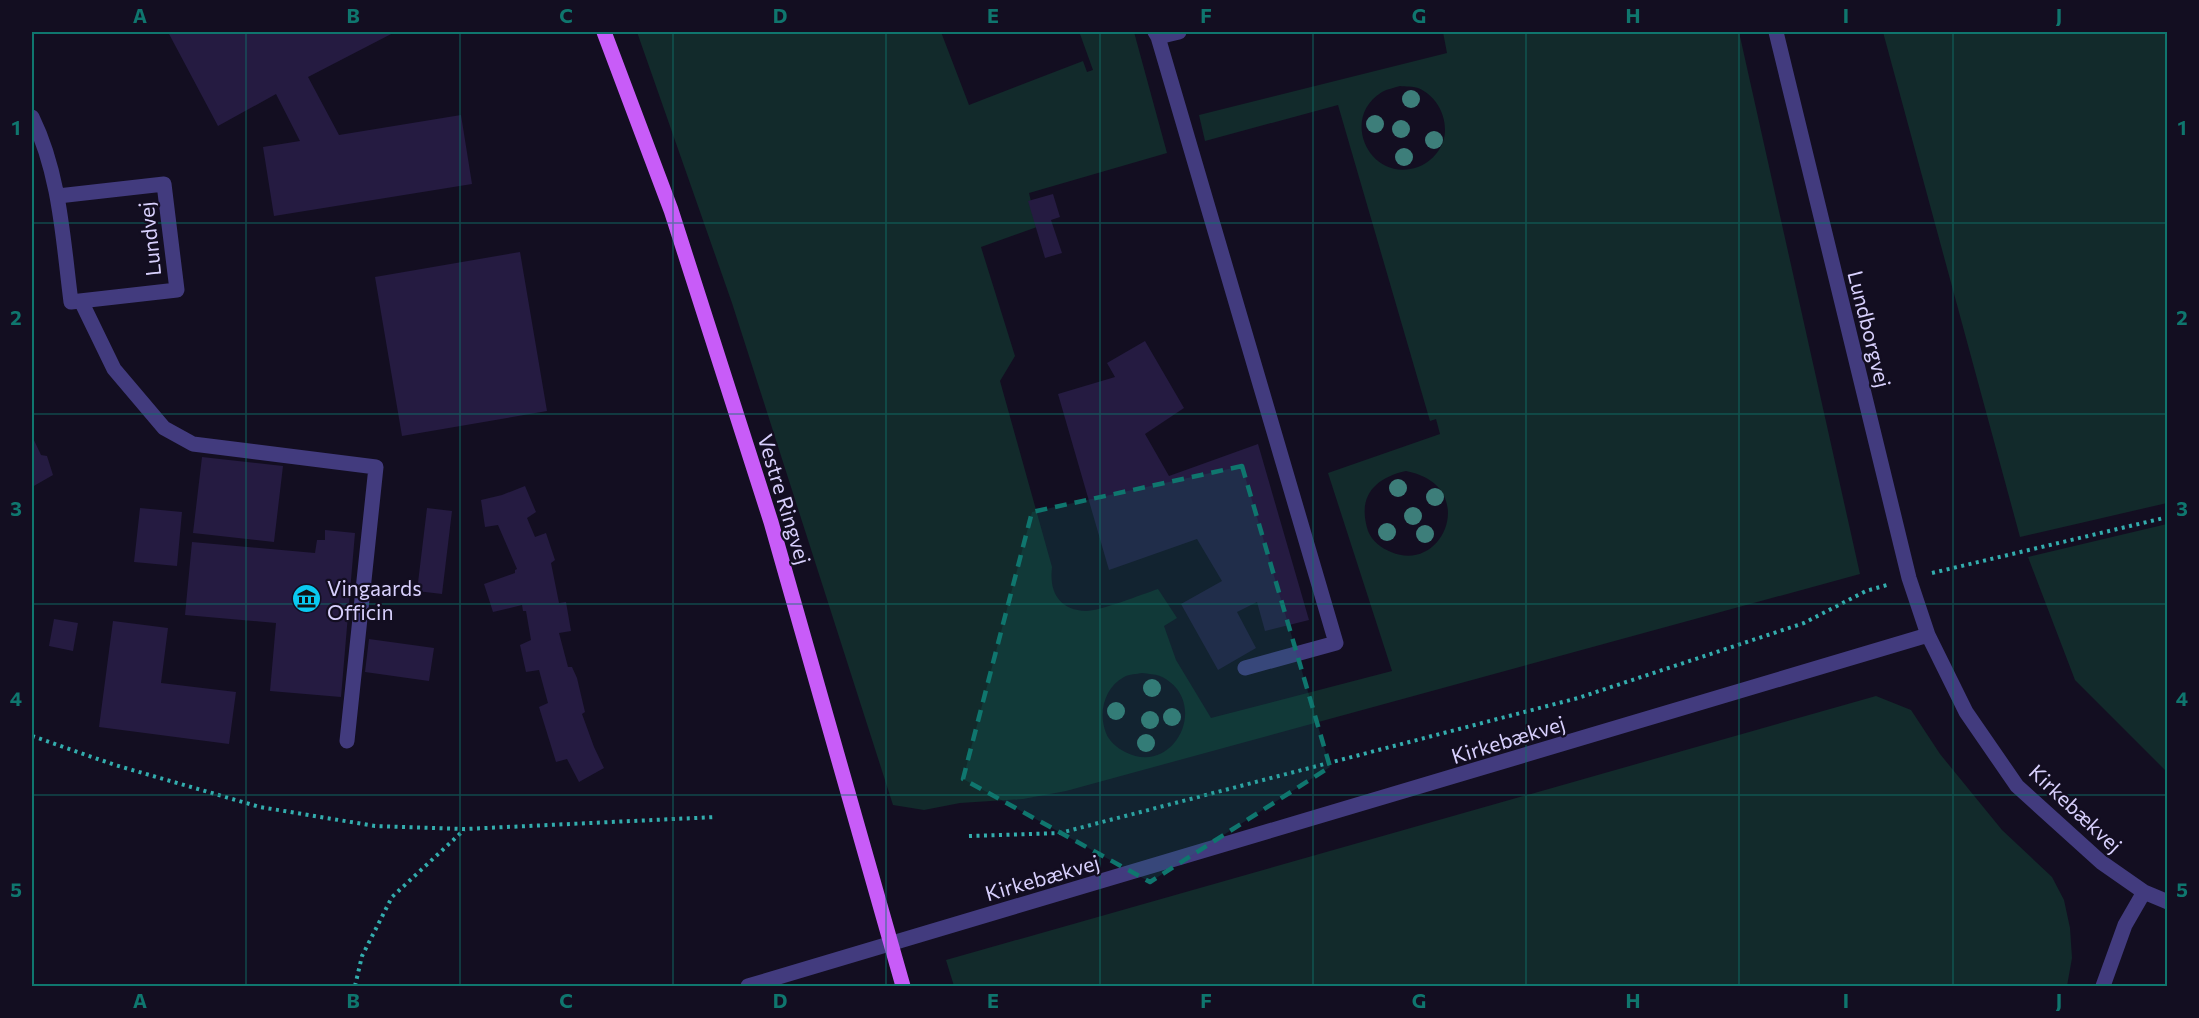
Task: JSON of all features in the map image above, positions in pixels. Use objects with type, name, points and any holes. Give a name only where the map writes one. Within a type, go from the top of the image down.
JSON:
[{"type":"main road","name":"Vestre Ringvej","points":[[604,32],[671,210],[771,522],[903,987]]},
{"type":"street","points":[[1179,32],[1157,34],[1336,643],[1245,668]]},
{"type":"street","name":"Lundborgvej","points":[[1776,32],[1910,578],[1929,635]]},
{"type":"street","points":[[32,117],[58,196],[71,302],[81,301],[114,369],[164,428],[193,444],[376,467],[347,741]]},
{"type":"street","name":"Lundvej","points":[[58,196],[164,184],[177,290],[81,301]]},
{"type":"street","name":"Kirkebækvej","points":[[748,987],[1929,635],[1966,712],[2017,786],[2101,862],[2144,892],[2168,902]]},
{"type":"street","points":[[2103,987],[2125,925],[2144,892]]},
{"type":"path","points":[[969,836],[1060,833],[1578,698],[1804,623],[1866,591],[1910,578],[2168,517]]},
{"type":"path","points":[[32,736],[115,765],[260,807],[375,826],[465,829],[716,817]]},
{"type":"path","points":[[355,987],[362,956],[392,897],[465,829]]},
{"type":"highlighted area","points":[[1242,466],[1330,767],[1150,882],[963,779],[1032,512]]},
{"type":"green space","points":[[637,32],[941,32],[969,105],[1083,61],[1087,72],[1093,70],[1080,34],[1085,32],[1134,32],[1167,153],[1029,193],[1037,227],[981,247],[1015,356],[1000,381],[1052,567],[1054,592],[1069,607],[1086,611],[1158,589],[1177,618],[1164,626],[1176,660],[1211,718],[1392,671],[1328,473],[1440,434],[1436,419],[1430,421],[1338,105],[1205,141],[1199,115],[1447,53],[1443,32],[1739,32],[1860,574],[1066,791],[1023,799],[960,803],[924,810],[893,805],[732,303]],"holes":[[[1400,86],[1418,88],[1431,97],[1441,110],[1445,126],[1443,142],[1433,157],[1418,167],[1401,170],[1386,166],[1374,158],[1366,146],[1362,132],[1363,117],[1369,103],[1382,92]],[[1406,471],[1429,479],[1442,493],[1448,509],[1446,525],[1439,540],[1426,551],[1410,556],[1391,552],[1377,544],[1368,531],[1365,519],[1365,508],[1371,491],[1377,484]],[[1142,673],[1160,676],[1175,687],[1184,702],[1185,717],[1181,733],[1172,746],[1159,754],[1143,757],[1125,752],[1114,744],[1106,733],[1103,709],[1107,694],[1117,682],[1131,675]]]},
{"type":"green space","points":[[1883,32],[2167,32],[2167,503],[2020,537]]},
{"type":"green space","points":[[2168,524],[2167,772],[2075,680],[2028,557]]},
{"type":"green space","points":[[1876,696],[1911,710],[1940,754],[2002,830],[2052,877],[2064,900],[2070,928],[2072,958],[2067,986],[954,986],[946,960]]},
{"type":"building","points":[[168,32],[395,32],[308,77],[339,135],[461,115],[472,184],[274,216],[263,147],[300,141],[276,94],[218,126]]},
{"type":"building","points":[[1053,194],[1060,217],[1051,220],[1062,253],[1045,258],[1028,201]]},
{"type":"building","points":[[520,252],[547,411],[402,436],[375,277]]},
{"type":"building","points":[[1145,341],[1184,408],[1145,434],[1169,476],[1258,444],[1309,620],[1265,631],[1257,602],[1237,612],[1256,648],[1218,670],[1181,604],[1222,581],[1197,539],[1109,570],[1058,394],[1115,377],[1107,363]]},
{"type":"building","points":[[32,436],[41,455],[47,456],[53,475],[32,487]]},
{"type":"building","points":[[202,457],[283,466],[274,542],[193,533]]},
{"type":"building","points":[[525,486],[536,512],[527,518],[535,537],[546,533],[555,560],[551,563],[559,603],[566,602],[571,631],[559,633],[568,667],[572,667],[577,678],[585,712],[582,714],[604,768],[579,782],[567,759],[556,762],[539,707],[548,703],[539,670],[526,672],[520,645],[531,640],[526,611],[523,611],[522,605],[493,612],[484,584],[515,573],[517,569],[498,525],[485,527],[481,500]]},
{"type":"building","points":[[140,508],[182,512],[177,566],[134,562]]},
{"type":"building","points":[[427,508],[452,511],[442,594],[417,591]]},
{"type":"building","points":[[325,530],[355,533],[341,697],[270,691],[276,623],[185,615],[192,542],[315,553],[317,540],[325,540]]},
{"type":"building","points":[[54,619],[78,623],[73,651],[49,646]]},
{"type":"building","points":[[113,621],[168,628],[161,683],[236,692],[229,744],[99,727]]},
{"type":"building","points":[[369,639],[434,648],[429,681],[365,672]]},
{"type":"place","name":"Vingaards Officin","points":[[306,599]]}]
